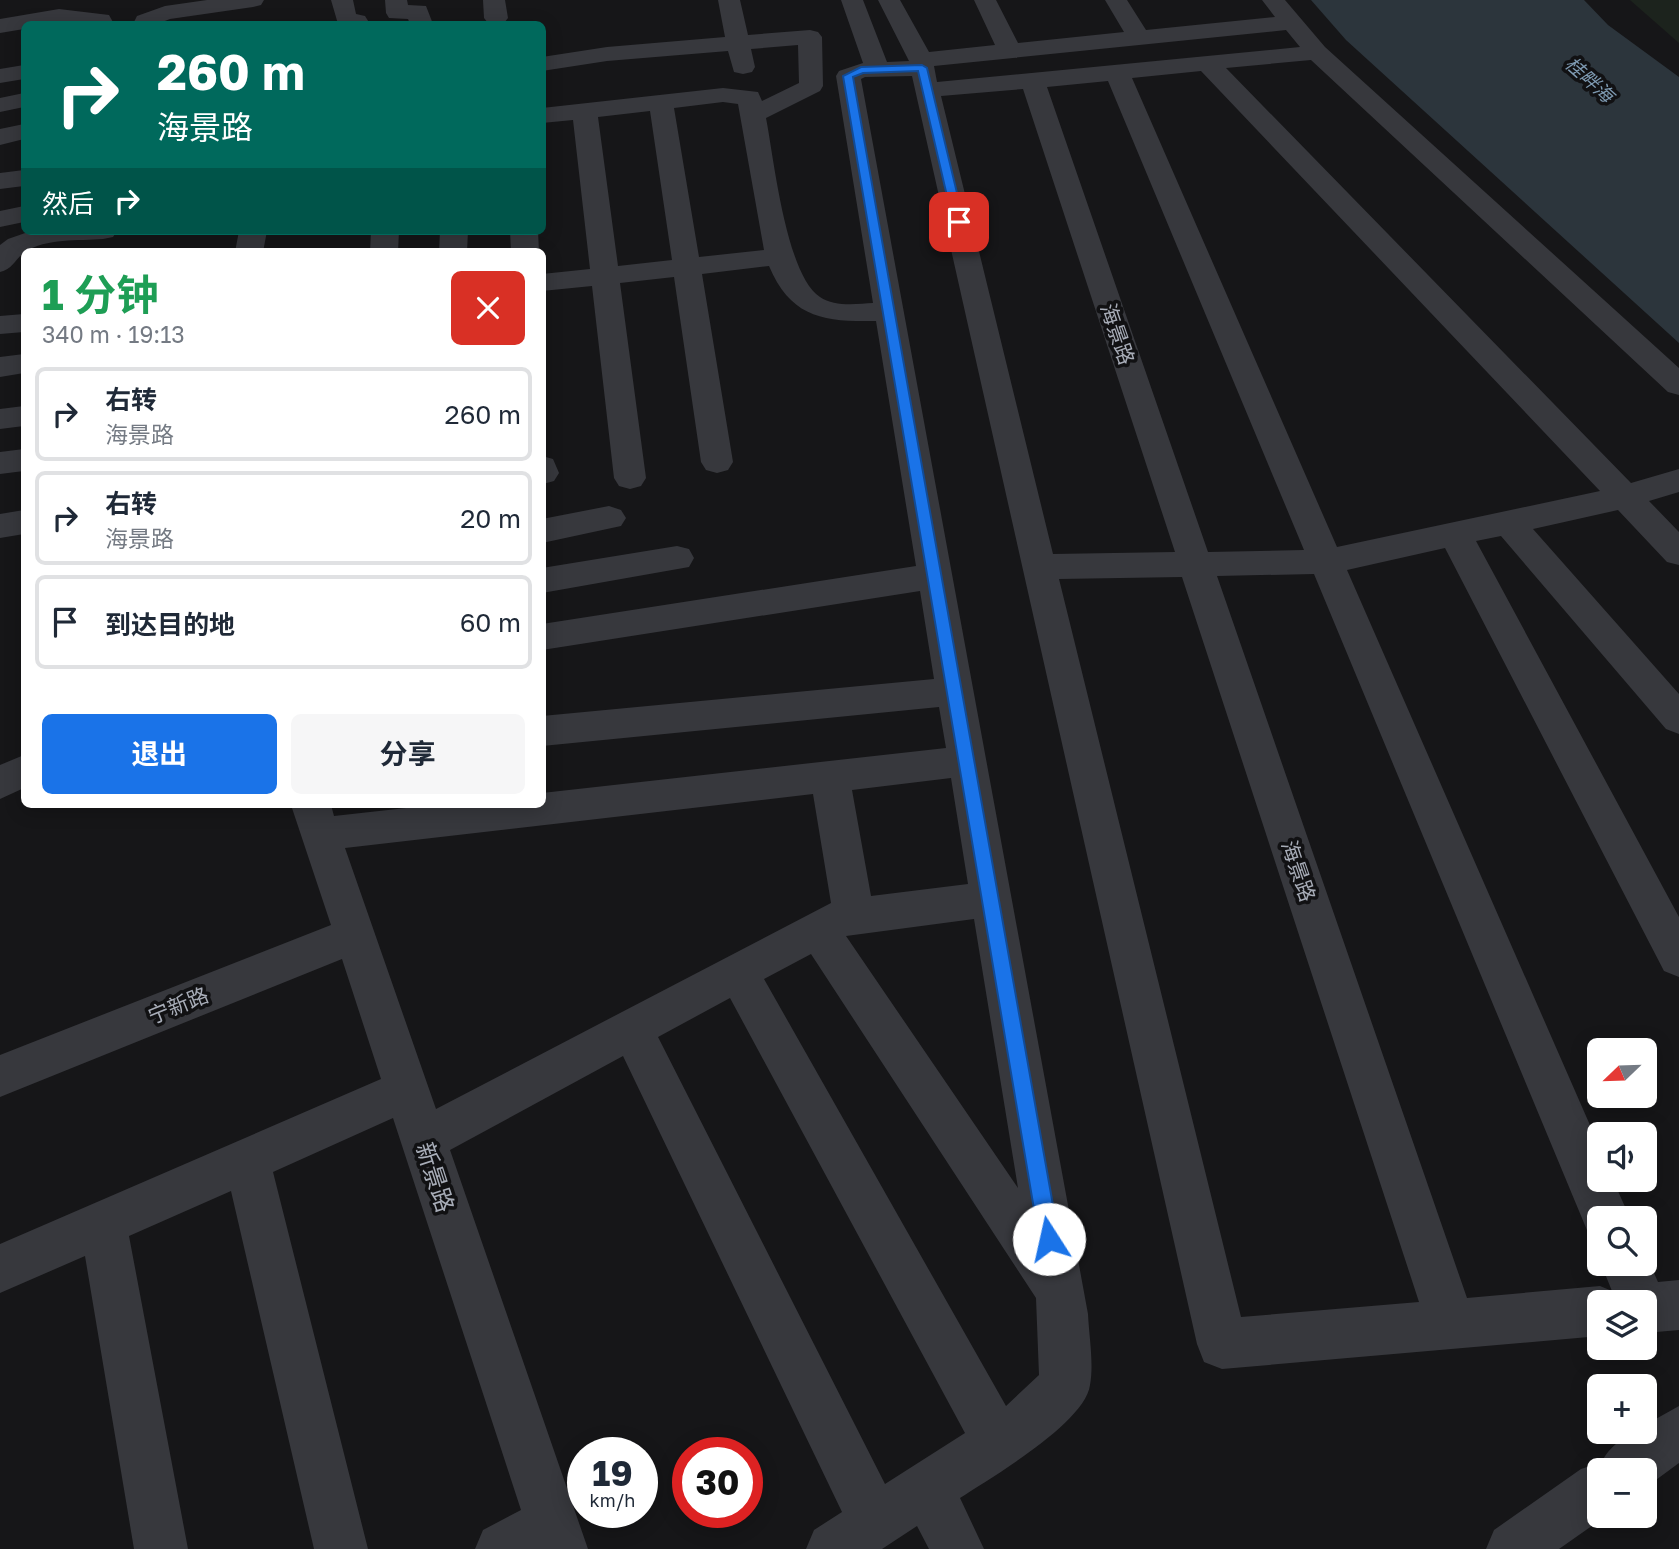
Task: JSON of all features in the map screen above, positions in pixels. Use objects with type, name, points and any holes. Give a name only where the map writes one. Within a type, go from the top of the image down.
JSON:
[{"type":"street","points":[[144,21],[165,13],[253,0],[254,21]]},
{"type":"street","points":[[342,0],[346,19],[357,21]]},
{"type":"street","points":[[396,0],[397,13],[418,11],[420,21]]},
{"type":"street","points":[[729,0],[779,257],[790,282],[810,304],[844,313],[888,312]]},
{"type":"street","points":[[852,0],[878,70]]},
{"type":"street","points":[[889,0],[924,73],[1222,1344],[1587,1312]]},
{"type":"street","points":[[985,0],[1010,51]]},
{"type":"street","points":[[1116,0],[1139,38]]},
{"type":"street","points":[[1273,0],[1317,52],[1679,385]]},
{"type":"street","points":[[0,26],[38,10],[85,21]]},
{"type":"street","points":[[924,73],[1010,51],[1291,22]]},
{"type":"street","points":[[546,116],[578,112],[662,102],[699,98],[751,106],[811,86],[810,37],[607,54],[550,63],[578,112],[605,276],[630,478]]},
{"type":"street","points":[[0,48],[21,44]]},
{"type":"street","points":[[690,47],[699,98]]},
{"type":"street","points":[[833,1549],[1020,1428],[1065,1386],[1063,1314],[848,76],[861,70],[878,70],[1033,80],[1317,52]]},
{"type":"street","points":[[1207,63],[1679,553]]},
{"type":"street","points":[[0,76],[21,72]]},
{"type":"street","points":[[1116,72],[1601,1206]]},
{"type":"street","name":"海景路","points":[[1033,80],[1451,1324]]},
{"type":"street","points":[[0,105],[21,101]]},
{"type":"street","points":[[662,102],[717,462]]},
{"type":"street","points":[[0,137],[21,133]]},
{"type":"street","points":[[0,181],[21,178]]},
{"type":"street","points":[[0,219],[21,215]]},
{"type":"street","points":[[0,264],[11,248],[29,240],[70,235]]},
{"type":"street","points":[[546,283],[779,257]]},
{"type":"street","points":[[0,282],[21,280]]},
{"type":"street","points":[[0,325],[21,323]]},
{"type":"street","points":[[0,367],[21,364]]},
{"type":"street","points":[[0,419],[21,416]]},
{"type":"street","points":[[0,463],[21,460]]},
{"type":"street","points":[[1039,567],[1326,562],[1625,497],[1679,480]]},
{"type":"street","points":[[546,530],[609,518]]},
{"type":"street","points":[[0,526],[21,522]]},
{"type":"street","points":[[1508,522],[1679,719]]},
{"type":"street","points":[[1455,534],[1679,958]]},
{"type":"street","points":[[546,580],[677,558]]},
{"type":"street","points":[[546,636],[935,576]]},
{"type":"street","points":[[546,731],[955,691]]},
{"type":"street","points":[[546,801],[830,777],[967,761]]},
{"type":"street","points":[[0,783],[21,772]]},
{"type":"street","points":[[830,777],[836,923],[1058,1291]]},
{"type":"street","points":[[316,820],[459,808]]},
{"type":"street","name":"新景路","points":[[316,820],[556,1536]]},
{"type":"street","points":[[424,1140],[738,972],[836,923],[991,899]]},
{"type":"street","name":"宁新路","points":[[0,1076],[356,934]]},
{"type":"street","points":[[738,972],[998,1442]]},
{"type":"street","points":[[632,1029],[875,1522]]},
{"type":"street","points":[[0,1269],[407,1090]]},
{"type":"street","points":[[247,1160],[341,1549]]},
{"type":"street","points":[[103,1223],[161,1549]]},
{"type":"street","points":[[1657,1307],[1679,1305]]},
{"type":"street","points":[[1642,1458],[1679,1432]]},
{"type":"street","points":[[927,1488],[957,1549]]},
{"type":"street","points":[[1513,1549],[1587,1497]]},
{"type":"street","points":[[502,1549],[556,1536]]},
{"type":"shaded area","points":[[1630,0],[1679,0],[1679,43]]},
{"type":"water","name":"桂畔海","points":[[1311,0],[1584,0],[1608,25],[1679,77],[1679,343],[1346,40]]},
{"type":"route","points":[[959,222],[922,68],[861,70],[848,76],[1049,1239]]}]
